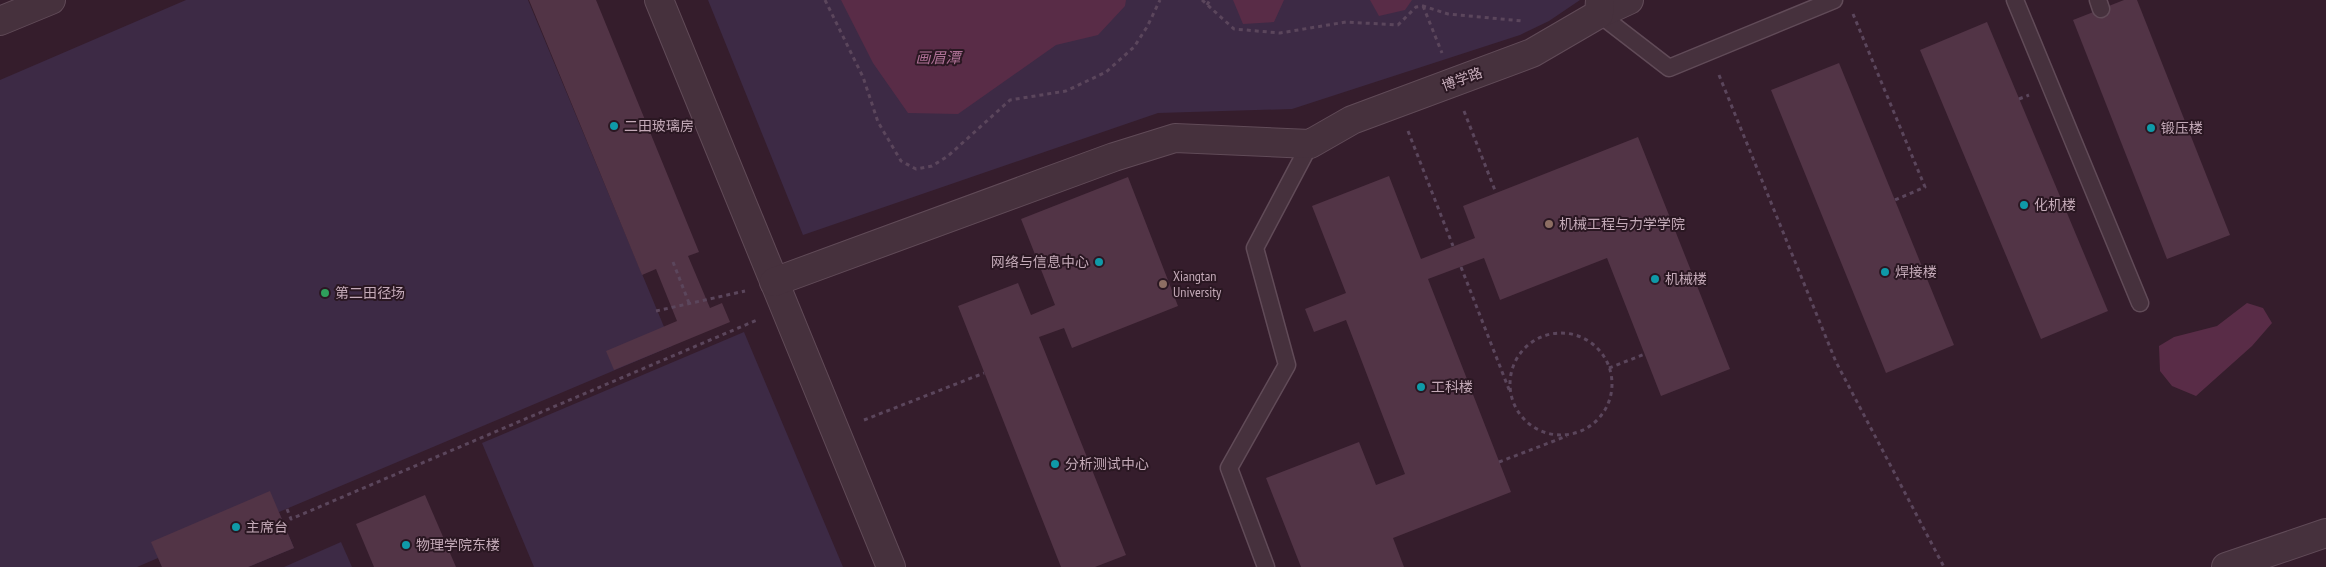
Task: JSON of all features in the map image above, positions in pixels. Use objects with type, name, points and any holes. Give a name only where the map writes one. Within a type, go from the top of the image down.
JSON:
[{"type":"street","points":[[0,21],[51,0]]},
{"type":"street","points":[[659,0],[891,567]]},
{"type":"street","name":"博学路","points":[[1310,144],[1352,120],[1532,53],[1599,7],[1629,0]]},
{"type":"street","points":[[774,282],[1114,157],[1175,138],[1310,144]]},
{"type":"street","points":[[2226,567],[2266,561],[2326,533]]},
{"type":"lane","points":[[1599,7],[1669,68],[1834,0]]},
{"type":"lane","points":[[2015,0],[2140,303]]},
{"type":"lane","points":[[1266,567],[1229,468],[1286,365],[1255,248],[1310,144]]},
{"type":"path","points":[[825,0],[862,77],[878,122],[901,160],[916,169],[932,166],[948,156],[1010,100],[1066,92],[1106,72],[1134,47],[1147,27],[1160,0]]},
{"type":"path","points":[[1202,0],[1234,29],[1280,33],[1346,22],[1398,25],[1416,7],[1422,6],[1448,14],[1519,22],[1527,19]]},
{"type":"path","points":[[1207,5],[1210,0]]},
{"type":"path","points":[[1422,6],[1443,57]]},
{"type":"path","points":[[1851,9],[1925,187],[1895,200]]},
{"type":"path","points":[[1710,52],[1836,362],[1944,567]]},
{"type":"path","points":[[1453,83],[1496,193]]},
{"type":"path","points":[[1397,103],[1453,246]]},
{"type":"path","points":[[673,262],[689,303]]},
{"type":"path","points":[[1461,267],[1514,402],[1522,417],[1536,429],[1552,435],[1570,435]]},
{"type":"path","points":[[656,311],[747,291],[774,282]]},
{"type":"path","points":[[287,508],[291,519],[759,319]]},
{"type":"path","points":[[1499,462],[1586,429],[1600,418],[1609,403],[1612,385],[1610,368],[1602,354],[1590,342],[1576,335],[1560,333],[1544,336],[1530,344],[1519,356],[1512,370],[1510,386],[1514,402]]},
{"type":"path","points":[[1610,368],[1645,354]]},
{"type":"path","points":[[859,422],[984,373]]},
{"type":"shaded area","name":"第二田径场","points":[[186,0],[528,0],[672,346],[279,512],[294,548],[248,567],[162,567],[158,558],[137,567],[0,567],[0,80]]},
{"type":"shaded area","points":[[708,0],[1580,0],[1549,21],[1520,35],[1292,109],[1158,113],[803,235]]},
{"type":"shaded area","points":[[744,332],[843,567],[534,567],[482,443]]},
{"type":"shaded area","points":[[341,542],[352,567],[284,567]]},
{"type":"water","name":"画眉潭","points":[[841,0],[1126,0],[1125,6],[1098,35],[1056,45],[958,114],[908,113],[873,63]]},
{"type":"water","points":[[1233,0],[1284,0],[1274,22],[1243,24]]},
{"type":"water","points":[[1370,0],[1412,0],[1405,10],[1379,16]]},
{"type":"water","points":[[2247,303],[2263,308],[2272,323],[2252,346],[2196,396],[2172,386],[2160,371],[2159,346],[2174,337],[2217,326]]},
{"type":"building","name":"二田玻璃房","points":[[529,0],[596,0],[699,252],[688,256],[710,308],[722,303],[730,322],[614,370],[606,351],[677,321],[656,269],[642,275]]},
{"type":"building","name":"锻压楼","points":[[2124,0],[2137,0],[2230,235],[2167,259],[2073,20]]},
{"type":"building","name":"化机楼","points":[[1987,22],[2108,311],[2041,339],[1920,50]]},
{"type":"building","name":"焊接楼","points":[[1839,63],[1954,345],[1886,373],[1771,90]]},
{"type":"building","points":[[1638,137],[1730,369],[1661,396],[1607,258],[1500,300],[1484,258],[1428,279],[1511,492],[1393,538],[1404,567],[1301,567],[1266,478],[1359,442],[1376,485],[1405,474],[1346,320],[1314,332],[1305,309],[1346,293],[1312,206],[1389,176],[1421,259],[1475,238],[1463,206]]},
{"type":"building","points":[[1128,177],[1178,306],[1072,348],[1064,328],[1039,337],[1126,555],[1095,567],[1061,567],[958,306],[1018,283],[1031,315],[1055,305],[1021,219]]},
{"type":"building","name":"主席台","points":[[270,491],[294,548],[248,567],[162,567],[151,542]]},
{"type":"building","name":"物理学院东楼","points":[[425,495],[456,567],[374,567],[356,524]]},
{"type":"place","name":"二田玻璃房","points":[[614,126]]},
{"type":"place","name":"锻压楼","points":[[2151,128]]},
{"type":"place","name":"化机楼","points":[[2024,205]]},
{"type":"place","name":"机械工程与力学学院","points":[[1549,224]]},
{"type":"place","name":"网络与信息中心","points":[[1099,262]]},
{"type":"place","name":"焊接楼","points":[[1885,272]]},
{"type":"place","name":"机械楼","points":[[1655,279]]},
{"type":"place","name":"Xiangtan University","points":[[1163,284]]},
{"type":"place","name":"第二田径场","points":[[325,293]]},
{"type":"place","name":"工科楼","points":[[1421,387]]},
{"type":"place","name":"分析测试中心","points":[[1055,464]]},
{"type":"place","name":"主席台","points":[[236,527]]},
{"type":"place","name":"物理学院东楼","points":[[406,545]]}]
